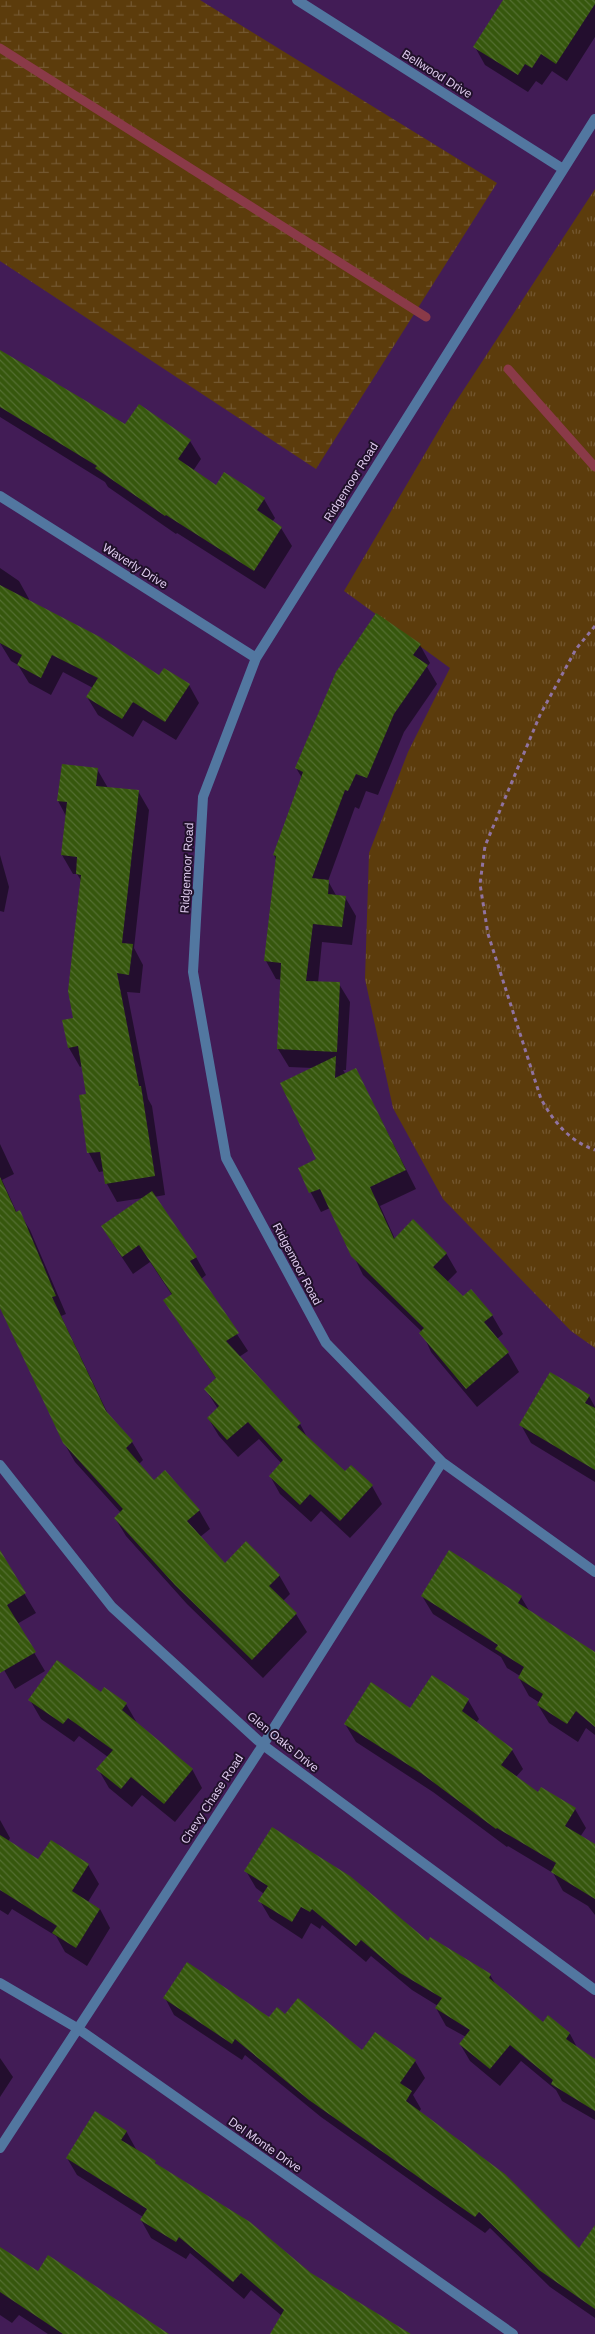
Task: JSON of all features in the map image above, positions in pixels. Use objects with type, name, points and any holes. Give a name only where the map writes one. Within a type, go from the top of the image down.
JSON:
[{"type":"street","name":"Bellwood Drive","points":[[297,0],[563,169]]},
{"type":"street","name":"Ridgemoor Road","points":[[595,118],[256,658],[203,797],[193,972],[226,1158],[326,1343],[442,1462],[595,1572]]},
{"type":"street","name":"Waverly Drive","points":[[0,496],[256,658]]},
{"type":"street","name":"Chevy Chase Road","points":[[0,2148],[263,1745],[442,1462]]},
{"type":"street","name":"Glen Oaks Drive","points":[[0,1465],[112,1607],[263,1745],[595,1990]]},
{"type":"street","name":"Del Monte Drive","points":[[0,1983],[77,2028],[512,2334]]},
{"type":"path","points":[[595,626],[576,649],[540,715],[485,846],[480,884],[488,934],[541,1099],[552,1118],[565,1134],[595,1150]]},
{"type":"green space","points":[[0,0],[200,0],[497,183],[316,469],[0,261]]},
{"type":"green space","points":[[595,189],[595,1348],[571,1331],[443,1199],[393,1108],[365,979],[369,853],[408,752],[450,668],[344,591],[453,406]]},
{"type":"building","points":[[503,0],[595,0],[595,4],[556,64],[541,54],[532,68],[525,64],[518,75],[473,47]]},
{"type":"building","points":[[0,350],[125,424],[139,404],[191,440],[178,459],[216,485],[224,472],[265,498],[257,510],[282,527],[254,571],[165,516],[95,468],[97,466],[0,407]]},
{"type":"building","points":[[0,585],[100,637],[159,675],[164,668],[190,684],[165,722],[133,702],[122,719],[86,697],[98,678],[52,655],[41,678],[17,665],[22,655],[0,643]]},
{"type":"building","points":[[376,613],[421,644],[413,655],[428,665],[394,714],[367,778],[356,774],[348,791],[345,790],[312,878],[329,880],[328,894],[346,896],[342,927],[313,924],[306,981],[340,982],[337,1052],[277,1049],[281,963],[264,961],[276,856],[273,855],[303,772],[295,768],[336,672]]},
{"type":"building","points":[[62,764],[98,768],[96,786],[139,790],[122,943],[133,944],[129,975],[117,973],[139,1086],[141,1086],[155,1176],[105,1184],[100,1152],[87,1153],[79,1095],[86,1094],[78,1046],[68,1048],[62,1020],[73,1018],[68,991],[81,875],[76,874],[77,857],[61,855],[67,802],[57,801]]},
{"type":"building","points":[[336,1056],[335,1078],[356,1068],[406,1170],[370,1187],[394,1239],[413,1219],[447,1253],[433,1267],[463,1296],[471,1289],[493,1315],[484,1322],[509,1352],[466,1389],[419,1333],[424,1328],[351,1256],[320,1189],[309,1193],[298,1168],[316,1159],[280,1083]]},
{"type":"building","points":[[0,1177],[16,1212],[20,1210],[56,1296],[52,1297],[106,1411],[133,1441],[126,1448],[154,1480],[165,1470],[200,1510],[187,1521],[225,1563],[246,1541],[280,1575],[269,1586],[297,1613],[252,1660],[175,1585],[114,1518],[123,1509],[63,1443],[0,1308]]},
{"type":"building","points":[[152,1191],[197,1257],[190,1261],[239,1333],[226,1341],[301,1423],[297,1427],[345,1471],[351,1465],[373,1485],[340,1521],[310,1494],[300,1505],[269,1476],[283,1460],[248,1422],[227,1440],[207,1418],[219,1406],[204,1389],[216,1378],[163,1300],[172,1294],[139,1245],[122,1257],[101,1226]]},
{"type":"building","points":[[550,1372],[590,1395],[585,1403],[595,1408],[595,1470],[519,1425]]},
{"type":"building","points":[[0,1550],[26,1593],[7,1605],[36,1652],[0,1673]]},
{"type":"building","points":[[449,1550],[522,1596],[518,1603],[595,1652],[595,1727],[576,1711],[567,1724],[537,1705],[543,1694],[518,1678],[524,1667],[495,1649],[498,1645],[421,1596]]},
{"type":"building","points":[[57,1660],[101,1692],[104,1687],[127,1703],[122,1710],[193,1769],[164,1804],[131,1777],[121,1789],[96,1769],[113,1750],[68,1718],[63,1724],[28,1700]]},
{"type":"building","points":[[432,1675],[469,1699],[462,1711],[513,1749],[501,1765],[538,1792],[541,1787],[576,1808],[565,1826],[595,1844],[595,1899],[551,1872],[556,1863],[496,1829],[421,1773],[344,1724],[371,1682],[410,1708]]},
{"type":"building","points":[[272,1827],[350,1876],[428,1941],[430,1937],[491,1974],[489,1978],[543,2022],[548,2015],[570,2033],[566,2039],[595,2059],[595,2111],[551,2084],[553,2080],[510,2045],[490,2069],[459,2044],[470,2030],[435,2008],[442,1998],[400,1973],[361,1940],[356,1946],[312,1909],[310,1912],[301,1907],[292,1922],[258,1901],[268,1886],[244,1871]]},
{"type":"building","points":[[0,1835],[38,1859],[51,1840],[89,1864],[72,1891],[100,1909],[76,1948],[52,1933],[57,1926],[0,1890]]},
{"type":"building","points":[[187,1962],[269,2017],[277,2007],[285,2014],[298,1998],[362,2050],[375,2032],[416,2060],[400,2083],[412,2091],[406,2101],[505,2174],[579,2248],[595,2225],[595,2309],[539,2270],[479,2212],[475,2217],[309,2100],[235,2039],[232,2044],[163,1998]]},
{"type":"building","points":[[95,2111],[127,2131],[121,2140],[250,2222],[311,2273],[411,2334],[270,2334],[284,2310],[241,2273],[233,2282],[179,2237],[176,2242],[140,2220],[147,2209],[66,2158]]},
{"type":"building","points":[[0,2247],[38,2271],[48,2255],[169,2334],[63,2334],[0,2292]]},
{"type":"waterway","points":[[0,48],[426,317]]},
{"type":"waterway","points":[[508,369],[595,467]]}]
